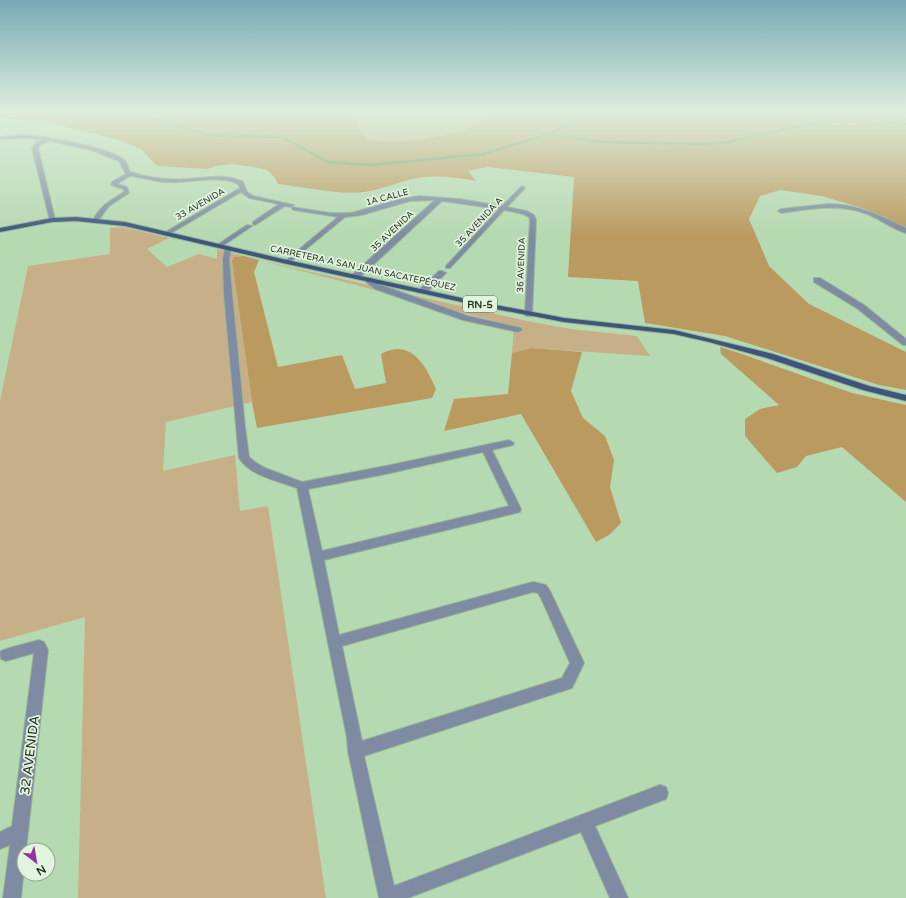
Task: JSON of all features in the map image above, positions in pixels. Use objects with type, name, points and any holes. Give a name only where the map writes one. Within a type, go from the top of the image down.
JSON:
[{"type":"main road","name":"CARRETERA A SAN JUAN SACATEPÉQUEZ","points":[[0,230],[52,220],[96,220],[125,224],[287,262],[529,314],[564,320],[674,332],[710,340],[770,356],[866,388],[906,398]]},
{"type":"street","points":[[36,152],[52,220]]},
{"type":"street","points":[[96,220],[104,206],[127,192],[124,188],[114,185],[114,182],[131,174],[127,171],[124,163],[114,156],[97,152]]},
{"type":"street","name":"1A CALLE","points":[[131,174],[153,179],[177,181],[230,179],[241,183],[244,193],[251,197],[343,216],[358,214],[411,199],[440,199],[525,212],[532,216]]},
{"type":"street","name":"35 AVENIDA A","points":[[448,267],[522,188]]},
{"type":"street","name":"33 AVENIDA","points":[[166,234],[242,189]]},
{"type":"street","name":"35 AVENIDA","points":[[356,276],[440,199]]},
{"type":"street","points":[[290,205],[252,224],[223,247],[226,260],[244,458],[260,471],[302,486],[348,478],[509,443]]},
{"type":"street","points":[[781,211],[829,205],[848,207],[868,212],[906,231]]},
{"type":"street","points":[[287,262],[343,216]]},
{"type":"street","name":"36 AVENIDA","points":[[529,314],[532,216]]},
{"type":"street","points":[[423,290],[442,273]]},
{"type":"street","points":[[369,280],[378,287],[466,318],[518,330]]},
{"type":"street","points":[[817,280],[857,304],[906,342]]},
{"type":"street","points":[[318,557],[516,508],[486,448]]},
{"type":"street","points":[[302,486],[318,557],[354,738],[355,751],[388,897],[660,793]]},
{"type":"street","points":[[334,642],[533,587],[542,589],[577,663],[567,683],[355,751]]},
{"type":"street","name":"32 AVENIDA","points":[[6,655],[39,646],[41,650],[12,898]]},
{"type":"street","points":[[585,822],[619,898]]},
{"type":"street","points":[[0,841],[20,831]]},
{"type":"shaded area","points":[[144,152],[906,152],[906,228],[865,209],[822,196],[780,190],[760,196],[749,219],[769,266],[809,304],[906,352],[906,390],[879,385],[725,336],[645,323],[638,281],[568,277],[574,177],[488,167],[468,171],[476,181],[452,177],[420,177],[376,190],[354,193],[278,184],[275,178],[267,170],[254,167],[232,164],[207,169],[156,165]]},
{"type":"shaded area","points":[[123,227],[169,238],[147,249],[167,267],[199,254],[217,259],[217,249],[244,256],[234,257],[232,261],[252,402],[166,422],[163,471],[235,455],[240,511],[268,506],[326,898],[78,898],[85,617],[0,641],[0,401],[28,266],[110,254],[110,228]]},
{"type":"shaded area","points":[[244,256],[259,260],[254,272],[278,367],[342,355],[355,389],[386,383],[381,354],[392,350],[401,349],[416,356],[422,363],[436,389],[432,398],[257,428],[232,261],[234,257]]},
{"type":"shaded area","points":[[259,260],[527,321],[571,329],[637,336],[650,356],[531,348],[512,353],[514,326]]},
{"type":"shaded area","points":[[720,347],[852,393],[906,405],[906,502],[842,447],[806,456],[797,467],[777,473],[745,436],[745,419],[760,409],[779,405],[721,354]]},
{"type":"shaded area","points":[[531,348],[582,352],[571,391],[583,418],[605,436],[614,460],[610,487],[621,523],[609,535],[596,542],[521,414],[444,431],[454,399],[508,394],[512,353]]},
{"type":"waterway","points":[[309,152],[328,162],[371,165],[483,154],[490,152]]}]
